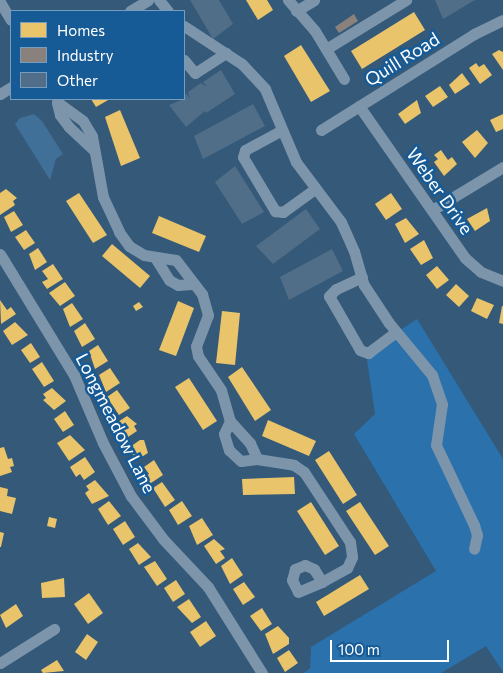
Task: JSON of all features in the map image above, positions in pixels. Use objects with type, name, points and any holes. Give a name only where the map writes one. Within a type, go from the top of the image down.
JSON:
[{"type":"street","points":[[132,10],[148,0]]},
{"type":"street","points":[[159,0],[167,10]]},
{"type":"street","points":[[288,0],[326,49],[344,79]]},
{"type":"street","points":[[296,11],[314,0]]},
{"type":"street","points":[[326,49],[406,0]]},
{"type":"street","points":[[0,2],[10,18]]},
{"type":"street","name":"Quill Road","points":[[321,130],[474,34],[503,20]]},
{"type":"street","points":[[185,27],[226,53],[253,74],[265,89],[296,162],[314,189],[341,222],[364,285],[396,332],[424,364],[440,391],[442,417],[436,445],[474,525],[477,535],[474,549]]},
{"type":"street","points":[[185,61],[195,73],[226,53]]},
{"type":"street","points":[[57,100],[60,115],[95,150],[108,214],[129,246],[156,259],[169,280],[178,285],[192,284]]},
{"type":"street","name":"Weber Drive","points":[[360,106],[464,258],[481,272],[503,282]]},
{"type":"street","points":[[282,130],[245,150],[243,157],[275,211],[283,212],[314,189]]},
{"type":"street","points":[[432,210],[503,167]]},
{"type":"street","name":"Longmeadow Lane","points":[[0,254],[74,375],[103,443],[132,496],[163,539],[208,587],[262,673]]},
{"type":"street","points":[[156,259],[165,257],[176,260],[192,284],[202,294],[208,315],[196,346],[198,356],[221,390],[230,421],[250,443],[256,459]]},
{"type":"street","points":[[362,276],[336,288],[329,296],[355,342],[363,352],[368,353],[396,332]]},
{"type":"street","points":[[230,421],[224,434],[229,450],[241,461],[256,459],[294,465],[304,472],[350,542],[352,557],[347,568],[322,582]]},
{"type":"street","points":[[4,673],[0,665],[54,629]]},
{"type":"shaded area","points":[[34,114],[42,121],[63,154],[56,159],[50,180],[15,124],[20,118]]},
{"type":"shaded area","points":[[417,319],[503,459],[503,672],[486,646],[441,673],[304,673],[310,668],[311,647],[436,571],[354,434],[375,414],[366,353]]},
{"type":"building: Homes","points":[[246,0],[267,0],[273,10],[258,20]]},
{"type":"building: Homes","points":[[414,12],[425,30],[362,69],[351,51]]},
{"type":"building: Homes","points":[[301,45],[330,91],[311,102],[284,56]]},
{"type":"building: Homes","points":[[499,50],[503,52],[503,70],[492,54]]},
{"type":"building: Homes","points":[[476,63],[479,67],[484,64],[492,75],[480,84],[469,68]]},
{"type":"building: Homes","points":[[462,73],[470,84],[455,94],[449,85]]},
{"type":"building: Homes","points":[[440,86],[448,97],[433,107],[425,96]]},
{"type":"building: Homes","points":[[92,100],[108,100],[96,107]]},
{"type":"building: Homes","points":[[417,100],[421,113],[405,124],[398,114]]},
{"type":"building: Homes","points":[[120,110],[140,158],[121,166],[105,117]]},
{"type":"building: Homes","points":[[503,114],[503,129],[496,132],[490,120]]},
{"type":"building: Homes","points":[[477,130],[488,143],[475,158],[462,142]]},
{"type":"building: Homes","points":[[441,150],[448,160],[452,157],[457,164],[444,176],[434,162],[438,159],[434,155]]},
{"type":"building: Homes","points":[[6,189],[17,198],[13,201],[15,205],[0,215],[0,193]]},
{"type":"building: Homes","points":[[79,193],[107,235],[93,243],[66,201]]},
{"type":"building: Homes","points":[[391,193],[402,209],[386,220],[375,204]]},
{"type":"building: Homes","points":[[487,208],[490,221],[475,231],[467,219]]},
{"type":"building: Homes","points":[[14,211],[23,225],[11,232],[4,217]]},
{"type":"building: Homes","points":[[159,216],[206,236],[199,252],[152,233]]},
{"type":"building: Homes","points":[[406,218],[419,234],[405,243],[395,224]]},
{"type":"building: Homes","points":[[26,230],[35,243],[24,250],[15,237]]},
{"type":"building: Homes","points":[[424,240],[433,258],[421,265],[410,249]]},
{"type":"building: Homes","points":[[112,244],[150,276],[140,288],[102,256]]},
{"type":"building: Homes","points":[[38,248],[47,262],[35,270],[29,254]]},
{"type":"building: Homes","points":[[53,264],[63,279],[47,289],[42,282],[48,279],[42,271]]},
{"type":"building: Homes","points":[[437,266],[449,280],[437,289],[426,275]]},
{"type":"building: Homes","points":[[65,282],[75,296],[60,306],[49,293]]},
{"type":"building: Homes","points":[[456,284],[469,296],[459,307],[446,295]]},
{"type":"building: Homes","points":[[477,298],[494,305],[487,319],[471,311]]},
{"type":"building: Homes","points":[[0,300],[7,310],[11,307],[16,314],[1,324]]},
{"type":"building: Homes","points":[[178,301],[194,308],[176,356],[159,350]]},
{"type":"building: Homes","points":[[139,302],[143,307],[136,311],[133,306]]},
{"type":"building: Homes","points":[[72,303],[83,319],[70,327],[63,309]]},
{"type":"building: Homes","points":[[503,306],[503,324],[499,323]]},
{"type":"building: Homes","points":[[222,311],[240,313],[235,365],[216,363]]},
{"type":"building: Homes","points":[[15,322],[28,335],[12,345],[3,331]]},
{"type":"building: Homes","points":[[85,323],[95,339],[82,347],[74,331]]},
{"type":"building: Homes","points":[[31,343],[40,357],[30,363],[21,350]]},
{"type":"building: Homes","points":[[98,345],[108,361],[95,369],[89,351]]},
{"type":"building: Homes","points":[[42,362],[54,381],[44,387],[32,369]]},
{"type":"building: Homes","points":[[242,367],[271,410],[255,421],[228,377]]},
{"type":"building: Homes","points":[[110,368],[120,383],[106,392],[99,375]]},
{"type":"building: Homes","points":[[189,378],[217,421],[203,430],[175,387]]},
{"type":"building: Homes","points":[[52,388],[66,401],[54,410],[43,400],[46,398],[43,394]]},
{"type":"building: Homes","points":[[117,390],[130,408],[119,415],[107,397]]},
{"type":"building: Homes","points":[[65,411],[74,425],[63,432],[54,419]]},
{"type":"building: Homes","points":[[127,416],[137,424],[134,426],[137,431],[125,439],[118,422]]},
{"type":"building: Homes","points":[[268,420],[316,441],[309,456],[262,436]]},
{"type":"building: Homes","points":[[70,435],[85,450],[69,461],[57,443]]},
{"type":"building: Homes","points":[[140,440],[144,440],[148,453],[135,461],[130,447]]},
{"type":"building: Homes","points":[[4,447],[8,459],[12,458],[14,466],[10,467],[12,472],[0,476],[0,448]]},
{"type":"building: Homes","points":[[329,451],[357,495],[343,504],[315,460]]},
{"type":"building: Homes","points":[[85,457],[95,472],[84,480],[80,474],[76,477],[70,467]]},
{"type":"building: Homes","points":[[154,460],[163,475],[148,485],[143,477],[149,474],[144,467]]},
{"type":"building: Homes","points":[[294,477],[295,494],[243,495],[242,479]]},
{"type":"building: Homes","points":[[95,480],[109,496],[92,504],[85,493],[89,490],[86,486]]},
{"type":"building: Homes","points":[[162,482],[175,500],[165,507],[153,488]]},
{"type":"building: Homes","points":[[0,487],[8,489],[7,496],[16,498],[12,514],[0,511]]},
{"type":"building: Homes","points":[[109,501],[121,516],[108,525],[98,509]]},
{"type":"building: Homes","points":[[182,501],[192,516],[178,525],[169,510]]},
{"type":"building: Homes","points":[[311,502],[339,546],[325,555],[297,511]]},
{"type":"building: Homes","points":[[360,502],[389,546],[375,555],[346,511]]},
{"type":"building: Homes","points":[[49,517],[57,519],[55,528],[47,526]]},
{"type":"building: Homes","points":[[202,518],[213,535],[197,545],[189,526]]},
{"type":"building: Homes","points":[[125,521],[135,537],[123,545],[113,529]]},
{"type":"building: Homes","points":[[0,532],[4,533],[1,547],[0,547]]},
{"type":"building: Homes","points":[[214,539],[225,549],[220,551],[225,558],[216,564],[204,546]]},
{"type":"building: Homes","points":[[138,543],[151,557],[139,565],[129,549]]},
{"type":"building: Homes","points":[[232,558],[243,575],[230,584],[221,566]]},
{"type":"building: Homes","points":[[155,561],[167,579],[157,586],[144,567]]},
{"type":"building: Homes","points":[[360,575],[369,589],[324,616],[316,602]]},
{"type":"building: Homes","points":[[64,578],[65,597],[42,598],[41,583]]},
{"type":"building: Homes","points":[[176,580],[185,594],[173,602],[164,588]]},
{"type":"building: Homes","points":[[244,582],[255,597],[243,605],[233,589]]},
{"type":"building: Homes","points":[[89,593],[103,613],[88,624],[74,604]]},
{"type":"building: Homes","points":[[189,599],[201,617],[192,623],[177,607]]},
{"type":"building: Homes","points":[[16,604],[23,616],[6,628],[0,615]]},
{"type":"building: Homes","points":[[262,608],[272,624],[261,631],[250,616]]},
{"type":"building: Homes","points":[[206,621],[216,636],[200,647],[190,632]]},
{"type":"building: Homes","points":[[278,626],[289,638],[289,644],[273,654],[265,634]]},
{"type":"building: Homes","points":[[87,634],[98,642],[86,660],[75,652]]},
{"type":"building: Homes","points":[[289,650],[298,663],[285,672],[277,658]]},
{"type":"building: Homes","points":[[57,660],[64,671],[43,673],[41,670]]},
{"type":"building: Industry","points":[[354,14],[358,21],[339,33],[335,27]]},
{"type":"building: Other","points":[[190,0],[219,0],[233,24],[213,39]]},
{"type":"building: Other","points":[[435,0],[475,0],[443,19]]},
{"type":"building: Other","points":[[221,70],[235,94],[206,113],[205,111],[186,127],[169,105],[185,100],[186,93],[190,99],[188,92],[201,83],[207,87],[203,82]]},
{"type":"building: Other","points":[[253,104],[265,126],[203,159],[194,136]]},
{"type":"building: Other","points":[[235,166],[264,212],[242,224],[215,182]]},
{"type":"building: Other","points":[[306,209],[320,229],[273,264],[256,246]]},
{"type":"building: Other","points":[[332,249],[343,271],[289,300],[280,277]]}]
